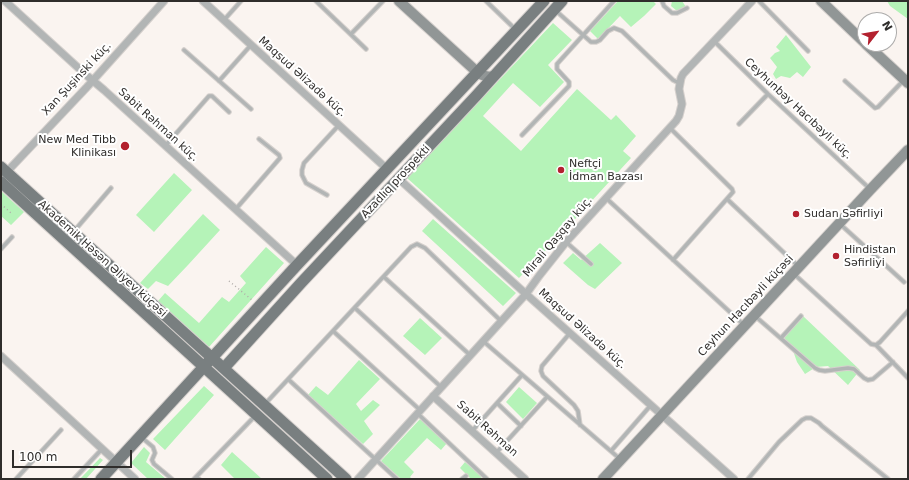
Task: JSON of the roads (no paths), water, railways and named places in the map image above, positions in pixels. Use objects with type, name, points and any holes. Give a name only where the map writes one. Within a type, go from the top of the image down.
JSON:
[{"type":"main road","name":"Azadlıq prospekti","points":[[200,365],[259,307],[544,1]]},
{"type":"main road","name":"Azadlıq prospekti","points":[[228,368],[301,283],[399,179],[562,1]]},
{"type":"main road","name":"Akademik Həsən Əliyev küçəsi","points":[[3,172],[228,368]]},
{"type":"main road","name":"Akademik Həsən Əliyev küçəsi","points":[[1,182],[200,365],[256,414]]},
{"type":"main road","points":[[101,479],[141,436],[200,365]]},
{"type":"main road","points":[[228,368],[265,405],[346,479]]},
{"type":"main road","points":[[256,414],[327,479]]},
{"type":"street","name":"Sabit Rəhman küç.","points":[[5,1],[297,265]]},
{"type":"street","name":"Xan Şuşinski küç.","points":[[3,172],[92,80],[164,1]]},
{"type":"street","name":"Maqsud Əlizadə küç.","points":[[203,1],[387,168]]},
{"type":"street","points":[[399,1],[477,72],[483,76],[494,76]]},
{"type":"street","points":[[679,83],[683,74],[752,1]]},
{"type":"street","points":[[821,1],[857,35]]},
{"type":"street","points":[[875,52],[906,82]]},
{"type":"street","name":"Mirəli Qaşqay küç.","points":[[358,479],[526,294],[566,242],[676,121],[682,104],[679,83]]},
{"type":"street","name":"Ceyhun Hacıbəyli küçəsi","points":[[603,479],[908,150]]},
{"type":"street","name":"Maqsud Əlizadə küç.","points":[[399,179],[734,479]]},
{"type":"street","points":[[1,356],[135,479]]},
{"type":"street","name":"Sabit Rəhman","points":[[433,396],[525,479]]},
{"type":"lane","points":[[224,20],[241,1]]},
{"type":"lane","points":[[316,1],[366,49]]},
{"type":"lane","points":[[351,34],[383,1]]},
{"type":"lane","points":[[486,1],[516,30]]},
{"type":"lane","points":[[522,135],[569,86],[569,82],[557,69],[557,64],[614,1]]},
{"type":"lane","points":[[662,1],[664,6],[672,13],[687,8]]},
{"type":"lane","points":[[759,1],[808,51]]},
{"type":"lane","points":[[554,10],[591,42],[600,40],[608,31],[614,28],[622,31],[673,80],[679,83]]},
{"type":"lane","name":"Ceyhunbəy Hacıbəyli küç.","points":[[714,41],[870,190]]},
{"type":"lane","points":[[219,81],[251,45]]},
{"type":"lane","points":[[184,50],[251,109]]},
{"type":"lane","points":[[845,81],[875,108],[906,82]]},
{"type":"lane","points":[[739,124],[768,94]]},
{"type":"lane","points":[[165,146],[209,96],[212,96],[229,112]]},
{"type":"lane","points":[[327,195],[306,182],[302,175],[302,170],[304,163],[339,125]]},
{"type":"lane","points":[[670,128],[732,189],[733,192],[673,260]]},
{"type":"lane","points":[[236,210],[280,158],[279,155],[259,139]]},
{"type":"lane","points":[[73,232],[111,188]]},
{"type":"lane","points":[[606,198],[745,326]]},
{"type":"lane","points":[[727,199],[796,270],[871,344],[876,345],[908,378]]},
{"type":"lane","points":[[839,223],[904,282]]},
{"type":"lane","points":[[1,249],[12,237]]},
{"type":"lane","points":[[566,242],[592,264]]},
{"type":"lane","points":[[265,405],[411,247],[417,244],[425,248],[501,321]]},
{"type":"lane","points":[[384,277],[470,355]]},
{"type":"lane","points":[[356,308],[441,387]]},
{"type":"lane","points":[[876,345],[908,311]]},
{"type":"lane","points":[[754,316],[814,368],[819,370],[854,369],[868,380],[873,379],[893,362]]},
{"type":"lane","points":[[781,338],[801,316]]},
{"type":"lane","points":[[334,331],[487,479]]},
{"type":"lane","points":[[570,333],[542,366],[541,371],[543,376],[574,405],[578,411],[580,425]]},
{"type":"lane","points":[[483,341],[621,460]]},
{"type":"lane","points":[[472,431],[522,375]]},
{"type":"lane","points":[[289,380],[397,479]]},
{"type":"lane","points":[[496,453],[547,397]]},
{"type":"lane","points":[[497,403],[521,426]]},
{"type":"lane","points":[[611,452],[651,405]]},
{"type":"lane","points":[[196,478],[256,414]]},
{"type":"lane","points":[[748,479],[779,442],[802,420],[811,418],[819,422],[888,479]]},
{"type":"lane","points":[[16,479],[61,430]]},
{"type":"lane","points":[[141,436],[153,447],[155,453],[152,460],[154,464],[172,479]]},
{"type":"lane","points":[[74,479],[102,448]]},
{"type":"lane","points":[[462,479],[466,476]]},
{"type":"place","name":"New Med Tibb Klinikası","points":[[125,146]]},
{"type":"place","name":"Neftçi İdman Bazası","points":[[561,170]]},
{"type":"place","name":"Sudan Səfirliyi","points":[[796,214]]},
{"type":"place","name":"Hindistan Səfirliyi","points":[[836,256]]}]
